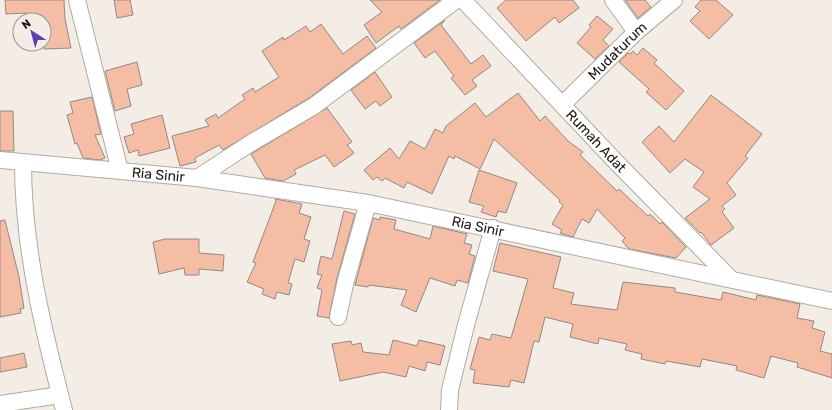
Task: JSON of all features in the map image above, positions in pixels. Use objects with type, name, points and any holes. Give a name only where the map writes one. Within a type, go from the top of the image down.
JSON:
[{"type":"street","points":[[76,0],[120,171]]},
{"type":"street","points":[[197,178],[251,142],[314,106],[456,0]]},
{"type":"street","name":"Rumah Adat","points":[[463,0],[563,104],[618,164],[731,279]]},
{"type":"street","points":[[613,0],[636,32]]},
{"type":"street","name":"Mudaturum","points":[[563,104],[636,32],[674,0]]},
{"type":"street","name":"Ria Sinir","points":[[0,160],[197,178],[368,203],[493,228],[832,301]]},
{"type":"street","points":[[0,404],[62,403],[35,290],[23,196],[23,163]]},
{"type":"street","points":[[338,317],[346,280],[368,203]]},
{"type":"street","points":[[449,410],[452,383],[493,228]]},
{"type":"building","points":[[5,0],[64,0],[65,19],[71,48],[52,49],[52,12],[12,12],[12,14],[6,14]]},
{"type":"building","points":[[114,0],[130,0],[133,15],[117,18]]},
{"type":"building","points":[[370,0],[440,0],[401,29],[399,26],[376,43],[364,25],[382,12]]},
{"type":"building","points":[[506,0],[573,0],[579,8],[559,23],[555,17],[526,41],[497,8]]},
{"type":"building","points":[[625,0],[645,0],[651,7],[638,18]]},
{"type":"building","points":[[701,0],[716,0],[733,15],[709,39],[690,21],[700,11],[695,7]]},
{"type":"building","points":[[597,16],[613,29],[603,40],[609,46],[595,59],[577,43],[591,27],[589,25]]},
{"type":"building","points":[[445,20],[441,25],[471,64],[483,55],[491,66],[472,80],[477,86],[465,95],[451,78],[454,76],[435,51],[425,58],[414,43]]},
{"type":"building","points":[[321,24],[343,54],[367,36],[376,48],[309,98],[223,150],[219,145],[195,158],[196,162],[180,166],[172,136],[209,126],[205,120],[216,114],[218,118],[245,99],[242,95],[253,88],[255,92],[279,77],[262,51],[283,37],[284,40],[306,26],[310,32]]},
{"type":"building","points":[[643,48],[657,60],[654,63],[684,91],[666,110],[646,92],[649,89],[619,62],[628,53],[630,54],[633,51],[637,55]]},
{"type":"building","points":[[137,62],[142,85],[127,89],[131,106],[115,111],[105,71]]},
{"type":"building","points":[[375,72],[392,97],[380,106],[376,101],[365,109],[351,90]]},
{"type":"building","points":[[518,93],[540,121],[545,116],[568,141],[583,152],[580,155],[617,191],[619,189],[648,216],[650,214],[660,224],[662,222],[686,247],[676,258],[629,249],[622,241],[625,238],[597,209],[589,223],[582,219],[573,237],[560,233],[562,230],[552,224],[563,205],[559,202],[560,200],[494,139],[480,169],[455,156],[454,159],[449,156],[432,194],[407,182],[404,188],[385,178],[382,181],[377,177],[373,180],[364,170],[390,148],[399,159],[410,141],[425,149],[435,129],[443,133],[446,126],[475,103],[486,117]]},
{"type":"building","points":[[711,95],[762,134],[745,156],[748,158],[727,183],[736,195],[722,206],[725,209],[722,212],[734,228],[711,245],[701,232],[700,233],[685,218],[710,199],[693,187],[704,172],[685,159],[670,173],[642,142],[659,126],[674,142]]},
{"type":"building","points":[[92,97],[101,134],[95,135],[105,158],[100,160],[83,158],[77,143],[75,144],[67,115],[73,113],[70,102]]},
{"type":"building","points":[[327,108],[352,142],[347,145],[354,153],[334,167],[325,155],[294,170],[296,174],[283,181],[265,178],[251,154]]},
{"type":"building","points":[[0,111],[13,111],[14,151],[0,151]]},
{"type":"building","points":[[162,115],[170,148],[139,156],[138,150],[129,153],[124,137],[134,134],[131,124]]},
{"type":"building","points":[[479,170],[517,183],[506,213],[498,211],[496,217],[481,212],[484,206],[469,202]]},
{"type":"building","points":[[275,199],[302,204],[299,213],[311,217],[304,239],[310,241],[304,262],[295,259],[288,283],[292,284],[289,295],[277,292],[275,299],[262,294],[264,289],[247,282],[256,263],[253,262],[276,201]]},
{"type":"building","points":[[344,211],[355,214],[337,278],[329,318],[317,316],[322,290],[317,288],[322,275],[317,274],[321,256],[332,259]]},
{"type":"building","points":[[380,217],[396,220],[394,229],[430,239],[433,226],[467,234],[464,243],[472,245],[469,254],[475,256],[468,283],[457,280],[455,286],[430,278],[416,312],[401,305],[407,290],[369,285],[368,287],[355,285],[373,218],[380,220]]},
{"type":"building","points":[[5,220],[19,277],[24,308],[20,309],[21,313],[0,317],[0,221]]},
{"type":"building","points":[[165,239],[199,239],[199,253],[224,255],[223,271],[199,269],[199,275],[185,275],[184,268],[159,274],[153,242]]},
{"type":"building","points":[[500,243],[561,257],[553,288],[574,293],[571,304],[617,310],[623,282],[675,288],[675,292],[721,300],[723,292],[756,300],[757,295],[800,304],[797,318],[814,321],[812,328],[825,332],[820,351],[832,354],[832,378],[797,367],[798,363],[771,356],[764,378],[736,370],[737,366],[702,359],[700,367],[666,361],[665,364],[641,359],[642,354],[625,350],[627,344],[599,338],[598,344],[570,337],[573,324],[545,317],[539,342],[534,341],[524,383],[511,380],[509,387],[473,383],[475,370],[470,369],[479,337],[490,340],[492,334],[511,338],[528,279],[493,271]]},
{"type":"building","points":[[393,340],[417,346],[419,340],[445,346],[440,365],[427,362],[425,371],[409,366],[406,377],[383,372],[340,381],[332,344],[351,341],[352,345],[361,343],[363,352],[389,355]]},
{"type":"building","points":[[24,353],[27,367],[0,372],[0,358]]}]
